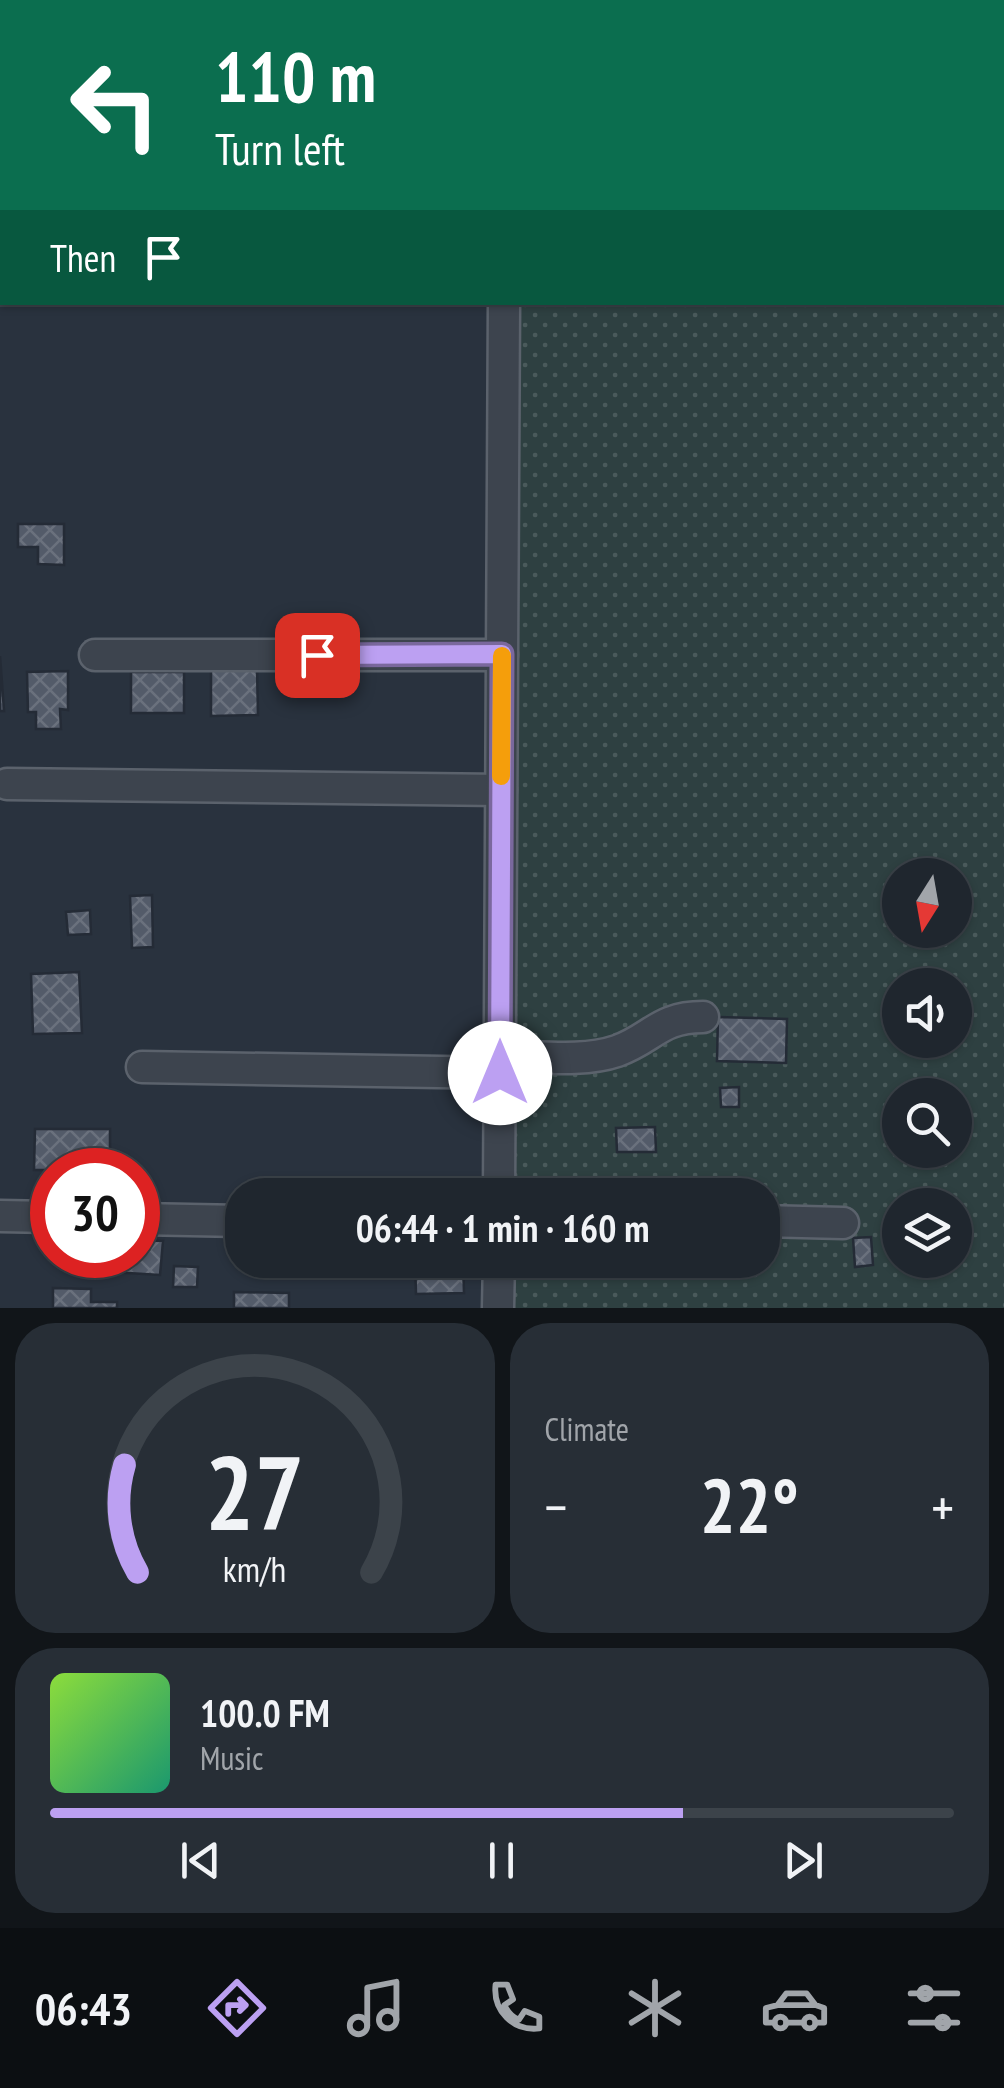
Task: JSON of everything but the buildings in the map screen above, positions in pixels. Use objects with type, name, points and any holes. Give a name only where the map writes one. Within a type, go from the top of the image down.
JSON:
[{"type":"street","points":[[499,1178],[504,305]]},
{"type":"street","points":[[96,655],[502,654]]},
{"type":"street","points":[[7,784],[501,790]]},
{"type":"street","points":[[142,1067],[500,1064],[598,1056],[630,1045],[668,1020],[703,1017]]},
{"type":"street","points":[[0,1216],[30,1217]]},
{"type":"street","points":[[160,1219],[225,1221]]},
{"type":"street","points":[[780,1221],[843,1223]]},
{"type":"street","points":[[498,1278],[498,1308]]},
{"type":"shaded area","points":[[504,305],[1004,305],[1004,1308],[498,1308],[499,1278],[780,1278],[780,1178],[499,1178]]},
{"type":"slow traffic","points":[[501,776],[502,656]]},
{"type":"route","points":[[317,655],[502,654],[500,1073]]}]
